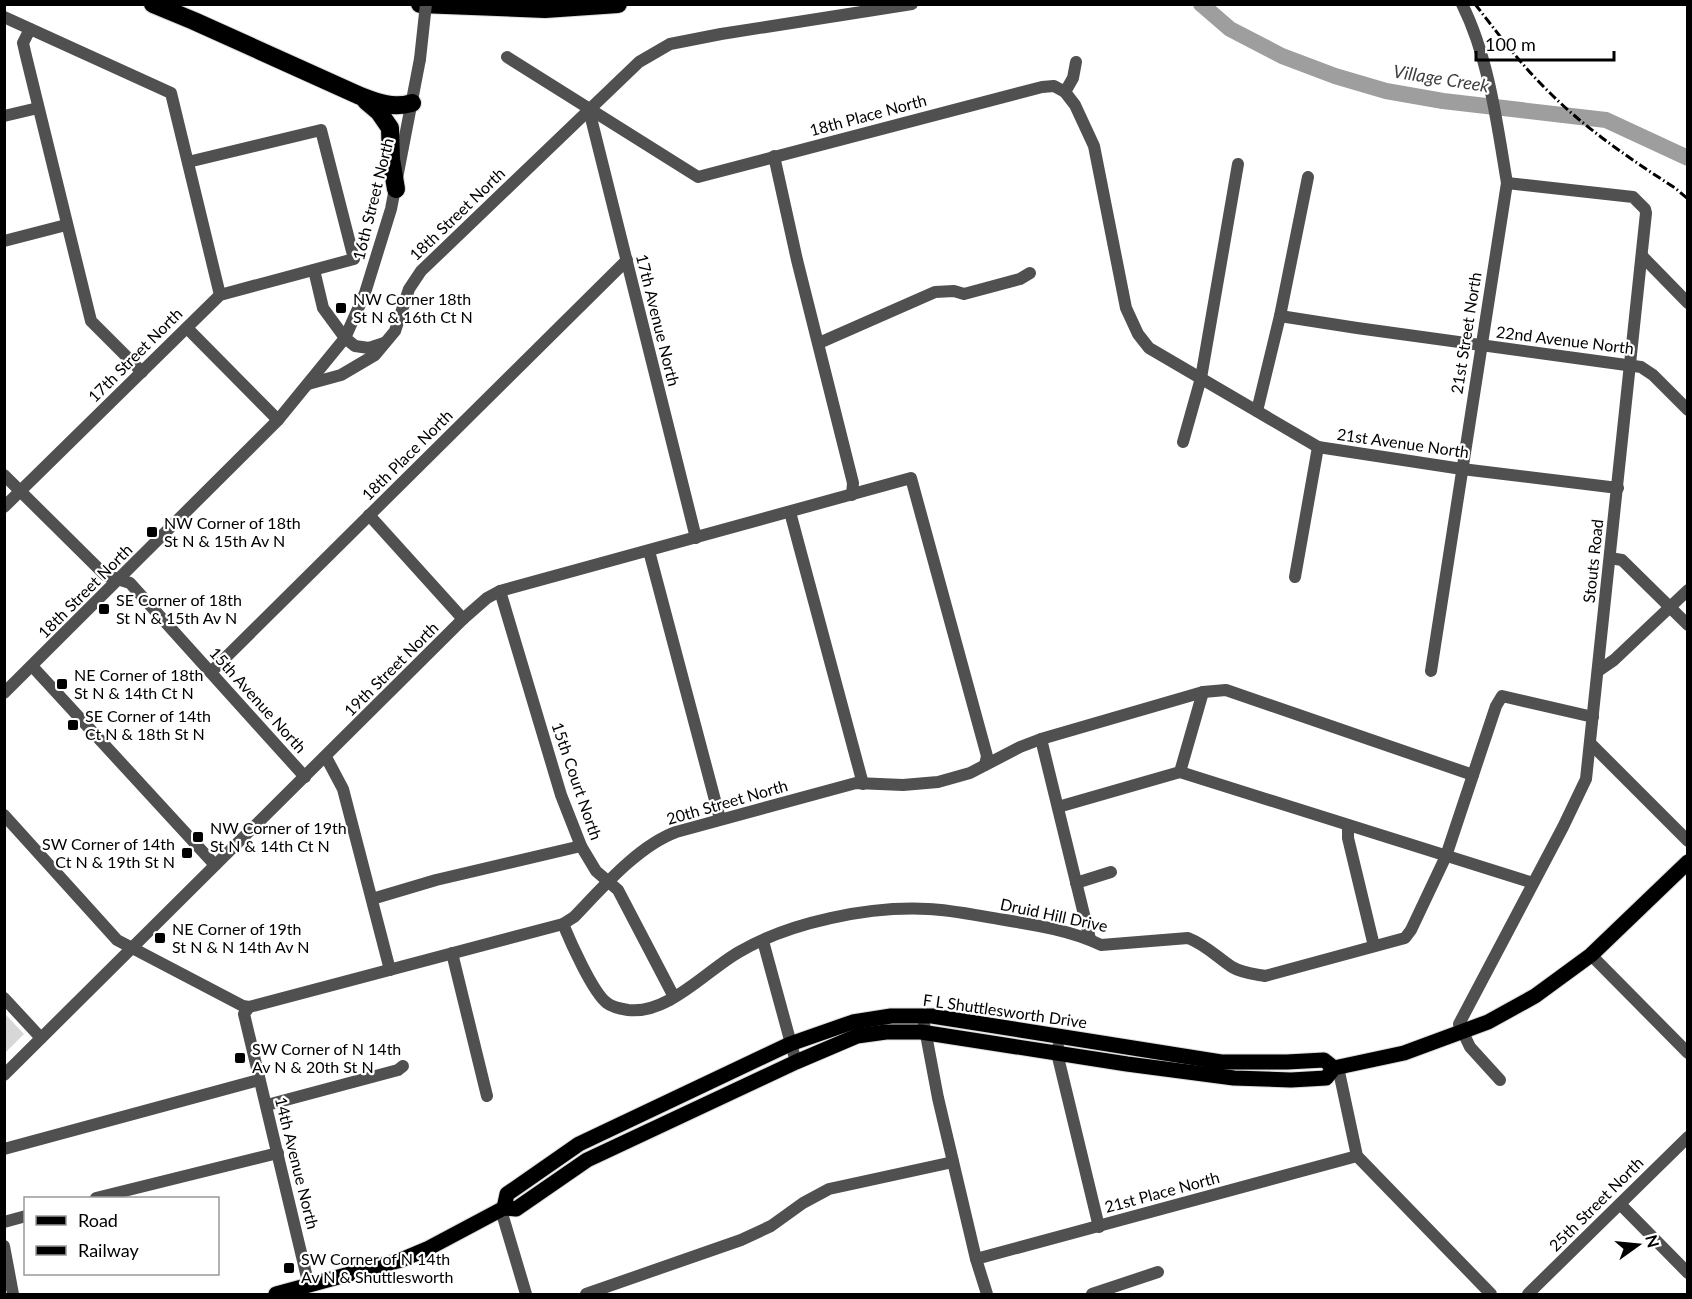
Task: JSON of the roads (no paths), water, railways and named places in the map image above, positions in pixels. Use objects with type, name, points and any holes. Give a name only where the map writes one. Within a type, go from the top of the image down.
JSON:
[{"type":"highway","points":[[153,4],[358,95],[385,105],[403,106],[412,103]]},
{"type":"highway","points":[[420,4],[545,9],[618,4]]},
{"type":"highway","points":[[358,95],[379,112],[390,128],[391,159],[396,189]]},
{"type":"main road","name":"F L Shuttlesworth Drive","points":[[276,1294],[400,1260],[428,1249],[503,1209],[516,1209],[587,1160],[796,1062],[857,1036],[886,1032],[924,1032],[1127,1064],[1263,1080],[1326,1078],[1336,1067],[1404,1053],[1488,1022],[1535,996],[1591,955],[1688,862]]},
{"type":"main road","name":"F L Shuttlesworth Drive","points":[[503,1209],[507,1194],[579,1144],[790,1044],[853,1022],[891,1016],[924,1016],[1221,1062],[1324,1060],[1336,1067]]},
{"type":"street","name":"16th Street North","points":[[308,384],[345,338],[376,261],[396,189],[420,59],[426,4]]},
{"type":"street","name":"18th Street North","points":[[4,693],[278,420],[308,384],[341,375],[375,355],[395,331],[409,289],[421,271],[639,62],[670,44],[912,4]]},
{"type":"street","name":"21st Street North","points":[[1431,671],[1507,183],[1484,60],[1462,4]]},
{"type":"street","points":[[4,17],[171,93],[220,295],[354,259],[321,130],[188,162]]},
{"type":"street","points":[[30,29],[23,43],[66,225],[92,321],[142,372]]},
{"type":"street","name":"18th Place North","points":[[507,57],[698,177],[1042,87],[1054,86],[1065,92]]},
{"type":"street","points":[[1065,92],[1073,78],[1076,62]]},
{"type":"street","name":"21st Avenue North","points":[[1065,92],[1075,105],[1094,146],[1126,308],[1143,342],[1157,354],[1318,447],[1462,469],[1618,488]]},
{"type":"street","points":[[4,116],[38,108]]},
{"type":"street","name":"17th Avenue North","points":[[589,110],[696,538]]},
{"type":"street","points":[[774,156],[797,260],[853,483],[852,495]]},
{"type":"street","points":[[1183,442],[1201,378],[1238,164]]},
{"type":"street","points":[[1257,411],[1280,316],[1308,177]]},
{"type":"street","name":"Stouts Road","points":[[1460,1031],[1459,1024],[1586,779],[1646,213],[1646,209],[1636,199],[1507,183]]},
{"type":"street","points":[[4,241],[66,225]]},
{"type":"street","points":[[1642,257],[1688,303]]},
{"type":"street","name":"18th Place North","points":[[211,672],[627,260]]},
{"type":"street","points":[[314,270],[323,308],[345,338],[355,346],[369,348],[385,343]]},
{"type":"street","points":[[819,343],[935,292],[954,291],[964,294],[1020,279],[1030,273]]},
{"type":"street","name":"17th Street North","points":[[4,507],[220,295]]},
{"type":"street","name":"22nd Avenue North","points":[[1280,316],[1480,346],[1631,364],[1653,375],[1688,410]]},
{"type":"street","points":[[187,328],[278,420]]},
{"type":"street","points":[[1295,577],[1318,447]]},
{"type":"street","name":"15th Avenue North","points":[[4,475],[105,575],[130,583],[306,777]]},
{"type":"street","name":"19th Street North","points":[[4,1075],[463,619],[487,598],[500,591],[911,478],[987,756],[985,765]]},
{"type":"street","points":[[790,513],[863,784]]},
{"type":"street","points":[[369,515],[463,619]]},
{"type":"street","points":[[649,551],[720,819]]},
{"type":"street","points":[[1610,558],[1622,560],[1688,626]]},
{"type":"street","points":[[1598,671],[1614,660],[1688,590]]},
{"type":"street","name":"15th Court North","points":[[500,591],[561,795],[580,846],[596,871],[618,890],[674,997]]},
{"type":"street","points":[[32,666],[215,865]]},
{"type":"street","name":"20th Street North","points":[[249,1007],[563,924],[574,917],[639,854],[666,836],[720,819],[856,783],[903,785],[938,782],[970,773],[1020,747],[1041,739],[1203,692],[1226,690],[1473,775]]},
{"type":"street","points":[[1180,772],[1203,692]]},
{"type":"street","name":"Druid Hill Drive","points":[[563,924],[593,985],[606,1003],[628,1010],[654,1007],[674,997],[740,951],[815,921],[897,908],[931,909],[1023,923],[1090,939],[1101,945],[1188,938],[1200,943],[1233,968],[1265,976],[1405,938],[1446,856],[1496,706],[1502,696],[1593,717]]},
{"type":"street","points":[[1041,739],[1090,939]]},
{"type":"street","points":[[1590,743],[1688,841]]},
{"type":"street","name":"15th Avenue North","points":[[326,757],[343,789],[390,970]]},
{"type":"street","points":[[1058,807],[1180,772],[1533,883]]},
{"type":"street","points":[[4,815],[117,940],[243,1006],[249,1007]]},
{"type":"street","points":[[1348,826],[1348,838],[1374,946]]},
{"type":"street","points":[[372,899],[436,880],[580,846]]},
{"type":"street","points":[[1076,883],[1111,872]]},
{"type":"street","points":[[763,941],[796,1062]]},
{"type":"street","points":[[452,953],[487,1096]]},
{"type":"street","points":[[1591,955],[1688,1053]]},
{"type":"street","points":[[4,998],[41,1038]]},
{"type":"street","name":"14th Avenue North","points":[[249,1007],[244,1014],[309,1286]]},
{"type":"street","points":[[924,1016],[924,1032],[953,1162],[976,1259],[987,1294]]},
{"type":"street","points":[[1460,1031],[1470,1047],[1500,1080]]},
{"type":"street","points":[[1059,1036],[1057,1053],[1099,1227]]},
{"type":"street","points":[[267,1105],[398,1070],[403,1066]]},
{"type":"street","points":[[1336,1067],[1357,1156],[1491,1294]]},
{"type":"street","points":[[4,1149],[259,1080]]},
{"type":"street","name":"25th Street North","points":[[1528,1294],[1688,1137]]},
{"type":"street","points":[[100,1197],[278,1153]]},
{"type":"street","name":"21st Place North","points":[[976,1259],[1357,1156]]},
{"type":"street","points":[[586,1294],[741,1240],[771,1226],[803,1203],[829,1189],[953,1162]]},
{"type":"street","points":[[1620,1204],[1688,1273]]},
{"type":"street","points":[[503,1209],[526,1294]]},
{"type":"street","points":[[4,1222],[24,1217]]},
{"type":"street","points":[[4,1246],[13,1294]]},
{"type":"street","points":[[1092,1294],[1158,1272]]},
{"type":"waterway","name":"Village Creek","points":[[1201,4],[1230,29],[1282,56],[1335,76],[1386,91],[1443,101],[1606,120],[1688,158]]},
{"type":"railway","points":[[1475,4],[1520,61],[1564,107],[1610,144],[1688,199]]},
{"type":"place","name":"NW Corner 18th St N & 16th Ct N","points":[[341,308]]},
{"type":"place","name":"NW Corner of 18th St N & 15th Av N","points":[[152,532]]},
{"type":"place","name":"SE Corner of 18th St N & 15th Av N","points":[[104,609]]},
{"type":"place","name":"NE Corner of 18th St N & 14th Ct N","points":[[62,684]]},
{"type":"place","name":"SE Corner of 14th Ct N & 18th St N","points":[[73,725]]},
{"type":"place","name":"NW Corner of 19th St N & 14th Ct N","points":[[198,837]]},
{"type":"place","name":"SW Corner of 14th Ct N & 19th St N","points":[[187,853]]},
{"type":"place","name":"NE Corner of 19th St N & N 14th Av N","points":[[160,938]]},
{"type":"place","name":"SW Corner of N 14th Av N & 20th St N","points":[[240,1058]]},
{"type":"place","name":"SW Corner of N 14th Av N & Shuttlesworth","points":[[289,1268]]}]
